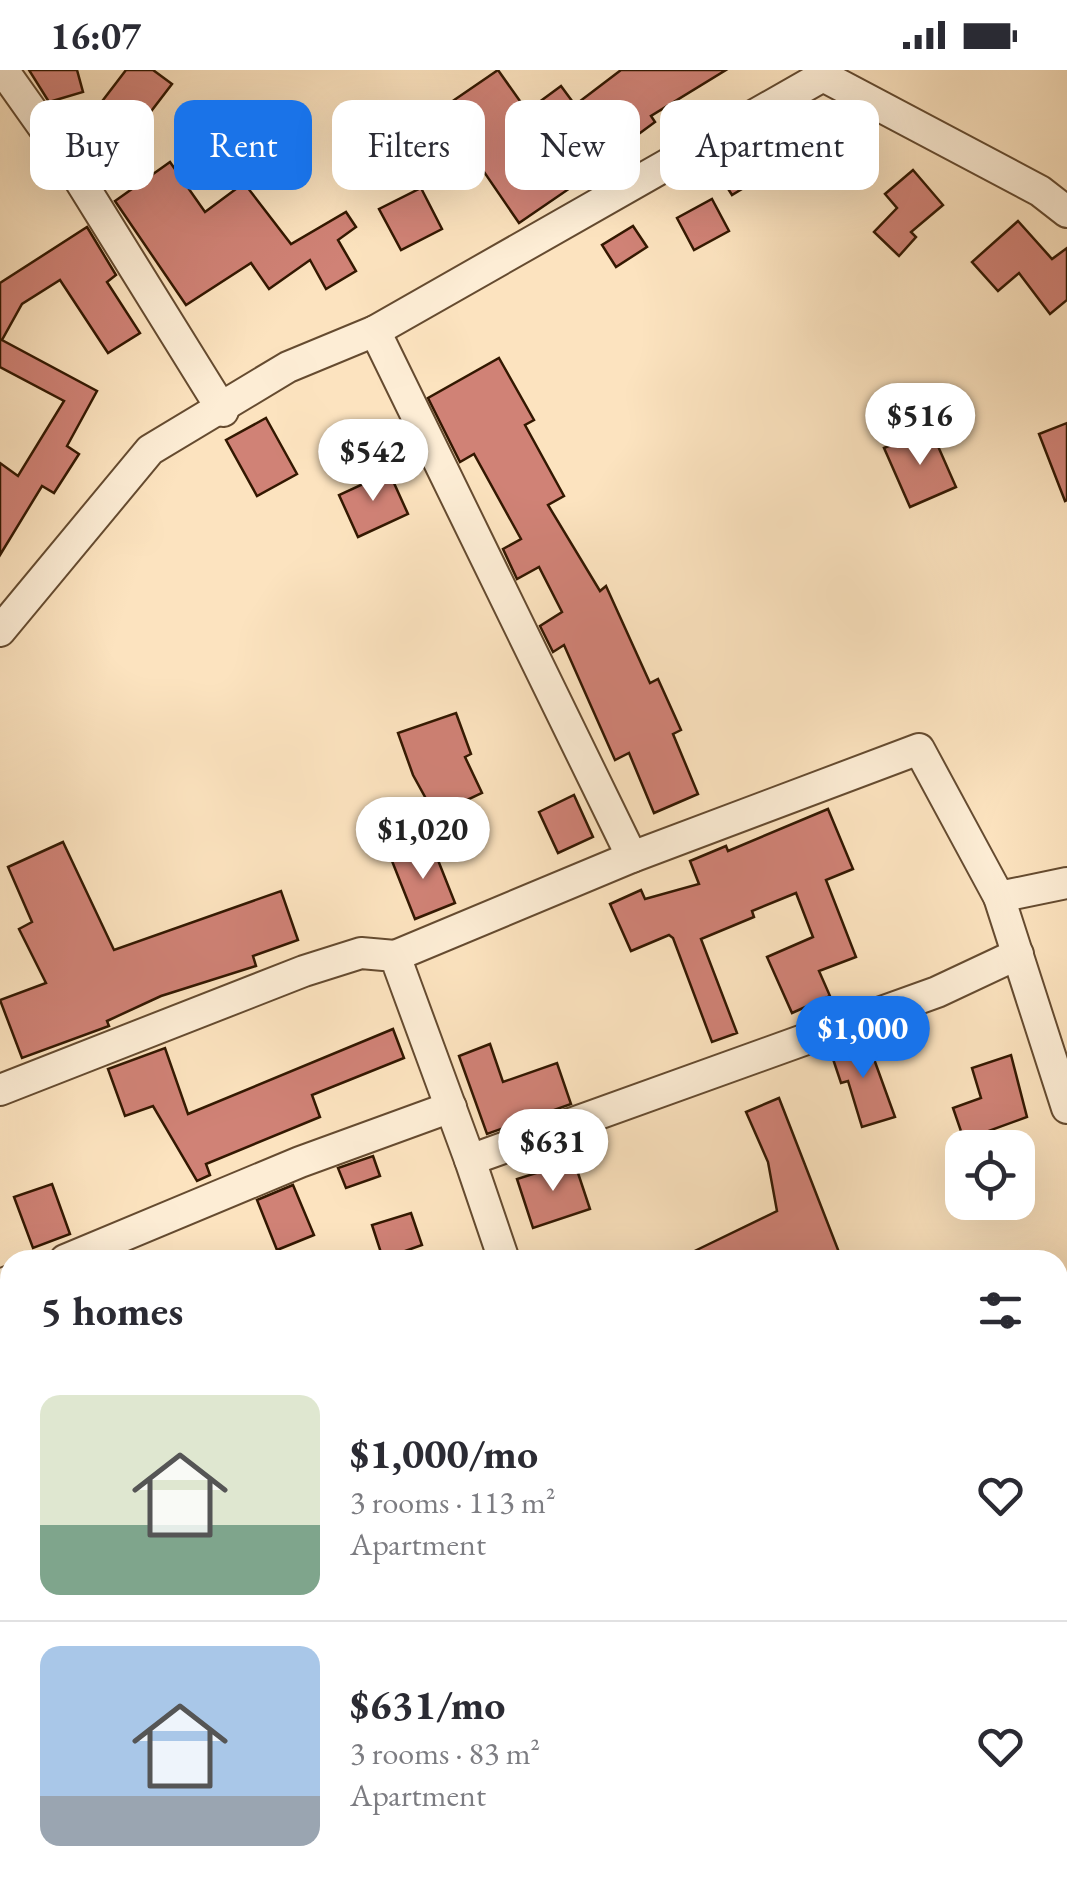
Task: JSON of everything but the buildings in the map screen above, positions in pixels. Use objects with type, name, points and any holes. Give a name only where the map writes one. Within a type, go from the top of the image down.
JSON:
[{"type":"street","points":[[3,70],[72,166],[223,410]]},
{"type":"street","points":[[0,630],[150,450],[223,410],[288,367],[374,331],[827,73],[1040,191],[1067,212]]},
{"type":"street","points":[[374,331],[632,857]]},
{"type":"street","points":[[0,1090],[304,971],[361,953],[395,956],[632,857],[919,748],[999,897],[1067,1108]]},
{"type":"street","points":[[999,897],[1067,883]]},
{"type":"street","points":[[470,1160],[938,992],[1018,954]]},
{"type":"street","points":[[395,956],[501,1250]]},
{"type":"street","points":[[89,1250],[300,1162],[451,1107]]}]
